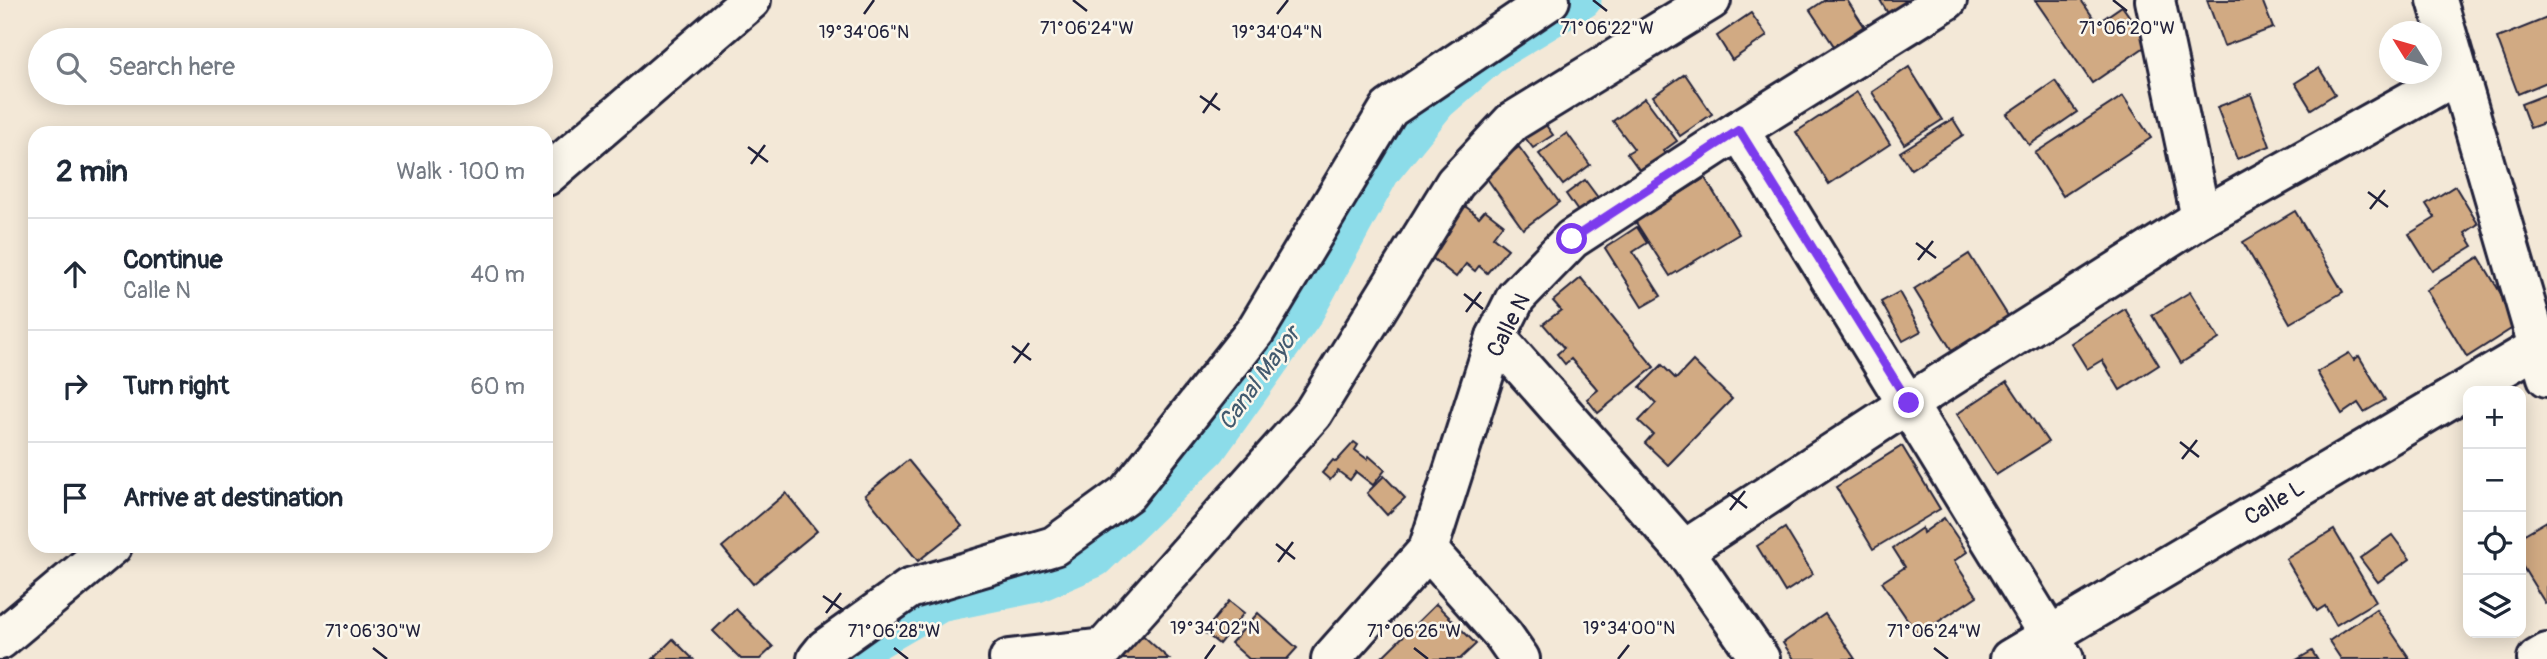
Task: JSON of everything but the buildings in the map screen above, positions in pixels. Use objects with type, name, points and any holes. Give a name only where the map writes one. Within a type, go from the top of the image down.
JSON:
[{"type":"street","points":[[553,170],[751,0]]},
{"type":"street","points":[[817,659],[825,649],[909,589],[1054,546],[1127,493],[1256,330],[1389,109],[1550,0]]},
{"type":"street","points":[[1009,659],[1078,656],[1104,649],[1313,413],[1455,183],[1512,122],[1711,0]]},
{"type":"street","name":"Calle N","points":[[1331,659],[1428,550],[1496,337],[1516,297],[1572,239],[1739,130],[1947,0]]},
{"type":"street","points":[[2155,0],[2201,218]]},
{"type":"street","points":[[2437,0],[2542,362]]},
{"type":"street","points":[[1684,550],[1909,403],[2201,218],[2459,74]]},
{"type":"street","points":[[1739,130],[1909,403],[2056,647]]},
{"type":"street","points":[[1496,337],[1684,550],[1760,659]]},
{"type":"street","name":"Calle L","points":[[2010,659],[2056,647],[2542,362]]},
{"type":"street","points":[[1428,550],[1503,651]]},
{"type":"street","points":[[0,640],[104,553]]},
{"type":"street","points":[[2537,659],[2547,653]]},
{"type":"waterway","name":"Canal Mayor","points":[[856,659],[866,647],[940,604],[1037,584],[1095,559],[1208,449],[1305,313],[1382,171],[1438,102],[1493,54],[1583,0]]},
{"type":"route","points":[[1572,239],[1739,130],[1909,403]]}]
